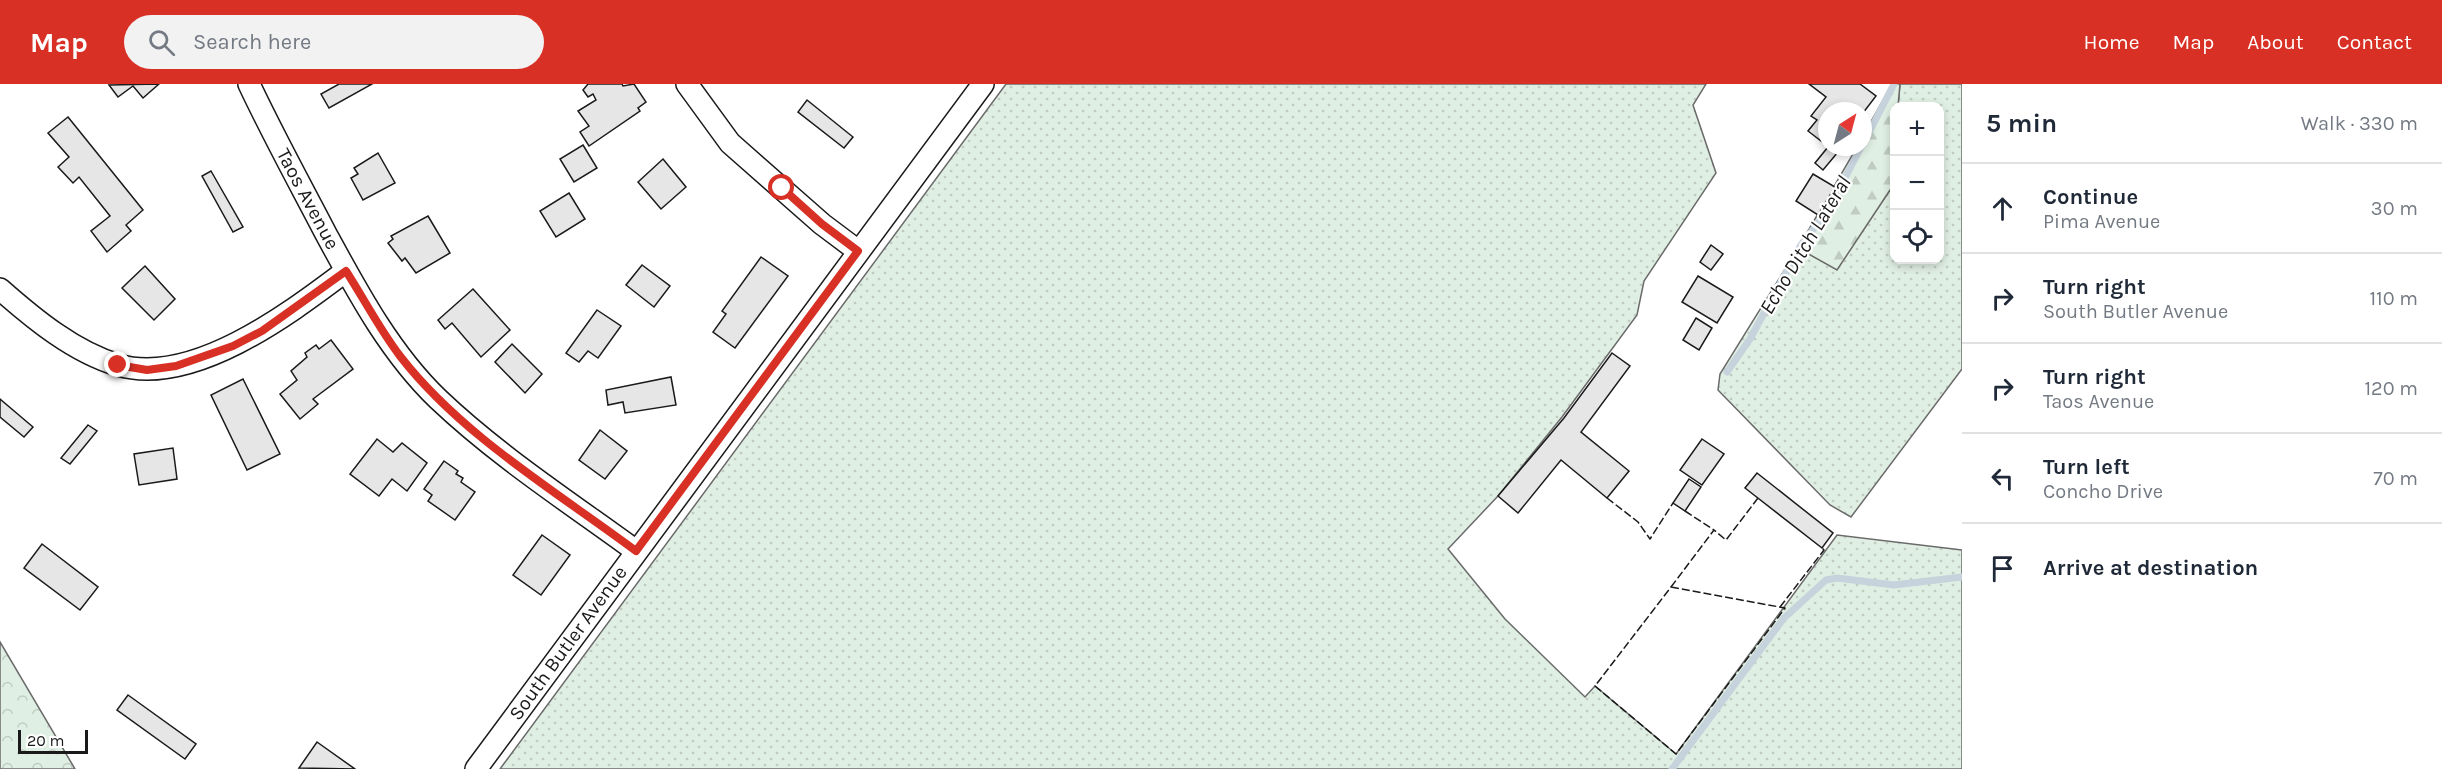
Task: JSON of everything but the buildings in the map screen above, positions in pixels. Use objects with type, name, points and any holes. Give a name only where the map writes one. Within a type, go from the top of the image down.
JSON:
[{"type":"street","name":"Taos Avenue","points":[[249,84],[276,140],[346,271],[399,356],[437,398],[483,438],[636,551]]},
{"type":"street","points":[[687,84],[730,143],[822,224],[858,251]]},
{"type":"street","name":"South Butler Avenue","points":[[476,769],[983,84]]},
{"type":"street","points":[[0,289],[27,312],[82,350],[118,365],[147,370],[176,366],[233,346],[262,331],[346,271]]},
{"type":"green space","points":[[1006,84],[1706,84],[1693,105],[1716,173],[1644,281],[1637,315],[1562,417],[1498,496],[1448,549],[1505,619],[1585,697],[1595,686],[1676,754],[1837,535],[1962,550],[1962,769],[500,769]]},
{"type":"green space","points":[[1892,84],[1900,84],[1898,102],[1890,102],[1890,190],[1837,270],[1798,248],[1852,156],[1872,156],[1872,120]]},
{"type":"green space","points":[[1900,84],[1962,84],[1962,369],[1851,517],[1830,505],[1718,390],[1720,374],[1798,248],[1837,269],[1890,190],[1890,264],[1944,264],[1944,102],[1898,102]]},
{"type":"green space","points":[[0,642],[75,769],[0,769]]},
{"type":"waterway","name":"Echo Ditch Lateral","points":[[1872,127],[1894,84]]},
{"type":"waterway","name":"Echo Ditch Lateral","points":[[1727,372],[1750,339],[1801,245],[1829,209],[1856,156]]},
{"type":"waterway","points":[[1672,769],[1784,618],[1826,580],[1837,578],[1894,585],[1962,577]]},
{"type":"fence","points":[[1607,498],[1638,522],[1650,539],[1673,503]]},
{"type":"fence","points":[[1671,587],[1714,530],[1726,540],[1758,498]]},
{"type":"fence","points":[[1685,511],[1714,530]]},
{"type":"fence","points":[[1780,607],[1824,550],[1822,548]]},
{"type":"fence","points":[[1671,587],[1785,608],[1676,754],[1595,686],[1671,587]]},
{"type":"route","points":[[118,365],[147,370],[176,366],[233,346],[262,331],[346,271],[399,356],[437,398],[483,438],[636,551],[858,251],[822,224],[782,188]]}]
